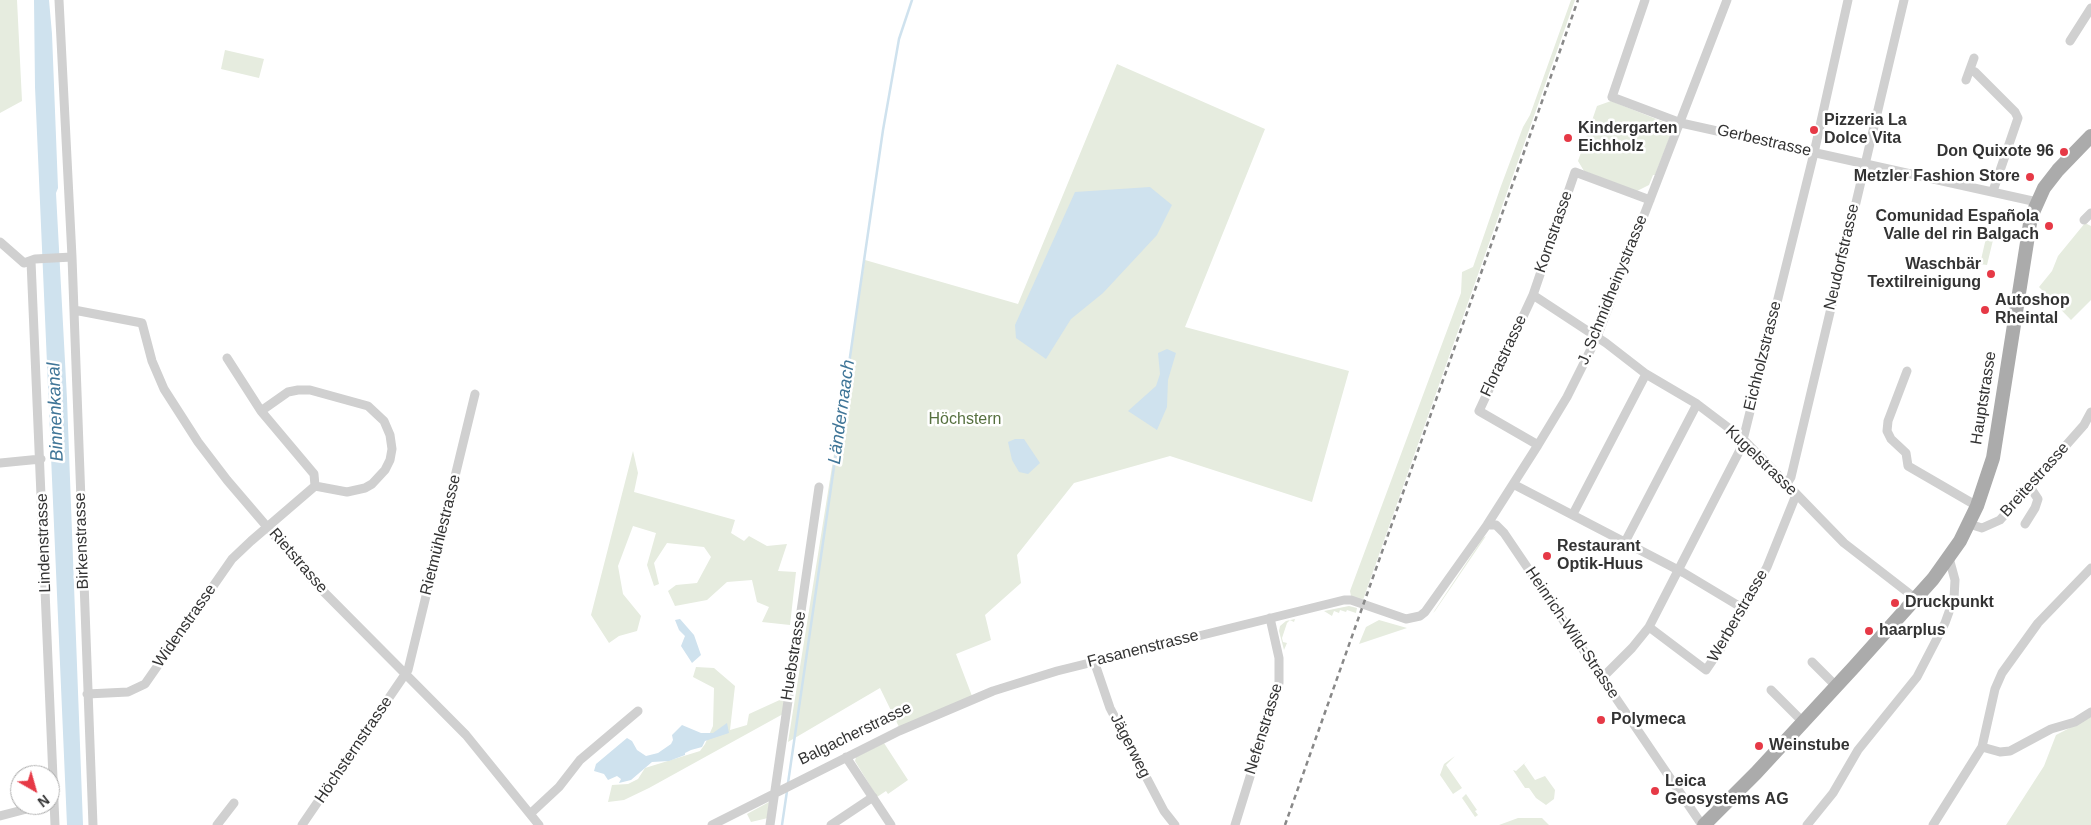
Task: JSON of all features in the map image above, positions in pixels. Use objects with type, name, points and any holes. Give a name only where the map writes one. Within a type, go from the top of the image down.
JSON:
[{"type":"main road","name":"Hauptstrasse","points":[[1915,598],[1949,558],[1978,506],[1992,458],[2028,230],[2037,202],[2058,170],[2091,136]]},
{"type":"main road","points":[[1703,825],[1804,722],[1915,598]]},
{"type":"street","name":"Birkenstrasse","points":[[59,0],[69,258],[74,310],[93,825]]},
{"type":"street","name":"Gerbestrasse","points":[[1645,0],[1612,97],[1681,123],[2037,202]]},
{"type":"street","name":"J. Schmidheinystrasse","points":[[1270,618],[1344,600],[1352,600],[1406,619],[1420,616],[1431,606],[1487,525],[1538,445],[1567,397],[1597,337],[1727,0]]},
{"type":"street","name":"Eichholzstrasse","points":[[1602,678],[1632,648],[1649,627],[1731,471],[1741,448],[1814,152],[1848,0]]},
{"type":"street","name":"Neudorfstrasse","points":[[1786,485],[1791,477],[1904,0]]},
{"type":"street","points":[[2070,41],[2091,8]]},
{"type":"street","points":[[1966,80],[1974,58]]},
{"type":"street","points":[[1970,70],[2015,112],[2018,118],[1993,191]]},
{"type":"street","name":"Kornstrasse","points":[[1597,337],[1533,295],[1575,172],[1650,200]]},
{"type":"street","points":[[0,242],[18,260],[24,263],[35,260],[69,258]]},
{"type":"street","name":"Lindenstrasse","points":[[35,260],[51,765]]},
{"type":"street","name":"Florastrasse","points":[[1533,295],[1479,411],[1538,445]]},
{"type":"street","name":"Rietstrasse","points":[[74,310],[142,323],[158,376],[171,401],[198,442],[316,584],[466,735],[539,825]]},
{"type":"street","name":"Kugelstrasse","points":[[1597,337],[1646,374],[1697,404],[1742,438],[1844,543],[1915,598]]},
{"type":"street","points":[[227,358],[261,411],[314,474],[315,486],[347,492],[365,488],[379,478],[390,460],[392,449],[390,435],[384,420],[368,406],[310,390],[288,392],[261,411]]},
{"type":"street","points":[[1907,371],[1888,421],[1887,431],[1890,439],[1906,453],[1908,466],[1978,506]]},
{"type":"street","points":[[1573,514],[1646,374]]},
{"type":"street","name":"Rietmühlestrasse","points":[[405,675],[410,664],[475,394]]},
{"type":"street","points":[[1625,542],[1697,404]]},
{"type":"street","name":"Breitestrasse","points":[[1969,524],[1982,528],[1994,525],[2084,425],[2091,412]]},
{"type":"street","points":[[0,463],[41,459]]},
{"type":"street","points":[[1513,484],[1625,542],[1744,609]]},
{"type":"street","name":"Widenstrasse","points":[[87,694],[128,692],[145,684],[232,560],[251,541],[269,528],[315,486]]},
{"type":"street","name":"Huebstrasse","points":[[770,825],[819,487]]},
{"type":"street","points":[[2026,524],[2038,499],[2030,487]]},
{"type":"street","name":"Werberstrasse","points":[[1649,627],[1706,670],[1744,609],[1767,567],[1796,495]]},
{"type":"street","name":"Heinrich-Wild-Strasse","points":[[1487,525],[1496,525],[1504,533],[1703,825]]},
{"type":"street","points":[[1807,825],[1833,793],[1858,750],[1917,677],[1944,623],[1954,598],[1954,580],[1949,558]]},
{"type":"street","points":[[1933,825],[1982,747],[1995,689],[2002,673],[2038,623],[2091,568]]},
{"type":"street","name":"Fasanenstrasse","points":[[1018,683],[1094,661],[1270,618]]},
{"type":"street","name":"Nefenstrasse","points":[[1235,825],[1279,683],[1279,658],[1270,618]]},
{"type":"street","name":"Jägerweg","points":[[1094,661],[1110,708],[1164,811],[1175,825]]},
{"type":"street","points":[[1812,662],[1836,686]]},
{"type":"street","name":"Höchsternstrasse","points":[[302,825],[405,675]]},
{"type":"street","name":"Balgacherstrasse","points":[[712,825],[846,757],[953,707],[1018,683]]},
{"type":"street","points":[[1771,690],[1804,722]]},
{"type":"street","points":[[530,814],[559,787],[580,760],[638,711]]},
{"type":"street","points":[[1982,747],[2000,752],[2010,750],[2051,729],[2075,722],[2091,712]]},
{"type":"street","points":[[846,757],[891,825]]},
{"type":"street","points":[[831,825],[873,797]]},
{"type":"street","points":[[218,825],[234,803]]},
{"type":"green space","points":[[0,0],[17,0],[22,101],[0,113]]},
{"type":"green space","points":[[1571,0],[1575,0],[1363,600],[1351,596],[1350,591],[1461,293],[1462,272],[1473,267],[1501,186],[1523,127],[1530,115]]},
{"type":"green space","points":[[225,50],[264,59],[259,78],[221,69]]},
{"type":"green space","name":"Höchstern","points":[[1117,64],[1265,129],[1185,327],[1349,371],[1312,502],[1170,456],[1074,483],[1017,555],[1021,583],[985,615],[991,640],[956,654],[972,696],[899,727],[880,688],[788,742],[865,260],[1018,304]]},
{"type":"green space","points":[[1611,101],[1674,126],[1655,175],[1653,175],[1649,185],[1637,191],[1584,171],[1578,161],[1597,106]]},
{"type":"green space","points":[[2085,223],[2091,226],[2091,300],[2071,320],[2039,287],[2052,271],[2058,256]]},
{"type":"green space","points":[[1986,238],[1993,240],[1987,265],[1980,264]]},
{"type":"green space","points":[[633,451],[638,473],[634,492],[735,520],[731,533],[744,541],[749,536],[767,546],[787,544],[778,571],[796,572],[790,625],[762,622],[769,607],[757,602],[752,580],[727,582],[707,600],[675,606],[668,591],[676,585],[697,583],[711,557],[704,547],[667,543],[654,563],[659,584],[654,586],[647,565],[656,533],[633,526],[618,566],[623,594],[641,616],[637,631],[619,636],[609,643],[591,615]]},
{"type":"green space","points":[[1486,536],[1435,611],[1433,613],[1483,538]]},
{"type":"green space","points":[[1349,606],[1357,608],[1356,613],[1340,610],[1339,613],[1334,611],[1332,616],[1324,611]]},
{"type":"green space","points":[[1290,620],[1287,623],[1282,638],[1283,642],[1287,643],[1284,650],[1279,631],[1280,626]]},
{"type":"green space","points":[[1379,620],[1407,628],[1359,644],[1366,627]]},
{"type":"green space","points":[[696,667],[714,668],[735,686],[730,730],[747,725],[749,714],[784,698],[783,714],[649,788],[624,800],[608,802],[612,785],[628,784],[638,779],[645,768],[700,751],[705,744],[713,726],[714,688],[693,677]]},
{"type":"green space","points":[[2091,717],[2091,825],[2006,825],[2044,766],[2056,735]]},
{"type":"green space","points":[[884,743],[908,780],[888,794],[886,791],[877,797],[855,761],[856,757]]},
{"type":"green space","points":[[1455,756],[1446,765],[1462,788],[1453,794],[1440,775],[1444,764]]},
{"type":"green space","points":[[1528,760],[1524,764],[1535,780],[1545,776],[1555,790],[1554,799],[1546,805],[1536,798],[1529,788],[1525,788],[1513,770],[1516,771]]},
{"type":"green space","points":[[1466,794],[1477,810],[1475,811],[1478,815],[1475,817],[1462,798]]},
{"type":"green space","points":[[769,802],[768,818],[751,822],[747,814]]},
{"type":"green space","points":[[1518,818],[1542,818],[1549,825],[1499,825]]},
{"type":"water","name":"Binnenkanal","points":[[34,0],[49,0],[52,34],[58,188],[56,193],[67,399],[83,825],[67,825],[35,87]]},
{"type":"water","points":[[1150,187],[1172,205],[1157,235],[1103,293],[1071,319],[1046,359],[1016,338],[1015,325],[1075,192]]},
{"type":"water","points":[[1167,349],[1176,353],[1168,380],[1167,407],[1157,430],[1128,411],[1156,386],[1160,374],[1158,353]]},
{"type":"water","points":[[1015,439],[1024,439],[1040,463],[1028,474],[1019,472],[1012,460],[1008,442]]},
{"type":"water","points":[[680,619],[694,635],[701,655],[692,663],[681,646],[685,636],[679,630],[675,620]]},
{"type":"water","points":[[727,723],[729,733],[705,741],[702,747],[691,750],[685,753],[685,755],[669,761],[652,762],[631,780],[619,783],[621,779],[617,776],[608,780],[604,774],[594,771],[596,764],[627,738],[632,741],[637,750],[646,756],[658,753],[671,744],[673,740],[672,735],[682,725],[701,733],[713,733]]},
{"type":"waterway","name":"Ländernaach","points":[[788,783],[883,130],[899,39],[912,0]]},
{"type":"waterway","name":"Ländernaach","points":[[782,825],[787,791]]},
{"type":"railway","points":[[1285,825],[1578,0]]},
{"type":"place","name":"Pizzeria La Dolce Vita","points":[[1814,130]]},
{"type":"place","name":"Kindergarten Eichholz","points":[[1568,138]]},
{"type":"place","name":"Don Quixote 96","points":[[2064,152]]},
{"type":"place","name":"Metzler Fashion Store","points":[[2030,177]]},
{"type":"place","name":"Comunidad Española Valle del rin Balgach","points":[[2049,226]]},
{"type":"place","name":"Waschbär Textilreinigung","points":[[1991,274]]},
{"type":"place","name":"Autoshop Rheintal","points":[[1985,310]]},
{"type":"place","name":"Restaurant Optik-Huus","points":[[1547,556]]},
{"type":"place","name":"Druckpunkt","points":[[1895,603]]},
{"type":"place","name":"haarplus","points":[[1869,631]]},
{"type":"place","name":"Polymeca","points":[[1601,720]]},
{"type":"place","name":"Weinstube","points":[[1759,746]]},
{"type":"place","name":"Leica Geosystems AG","points":[[1655,791]]}]
